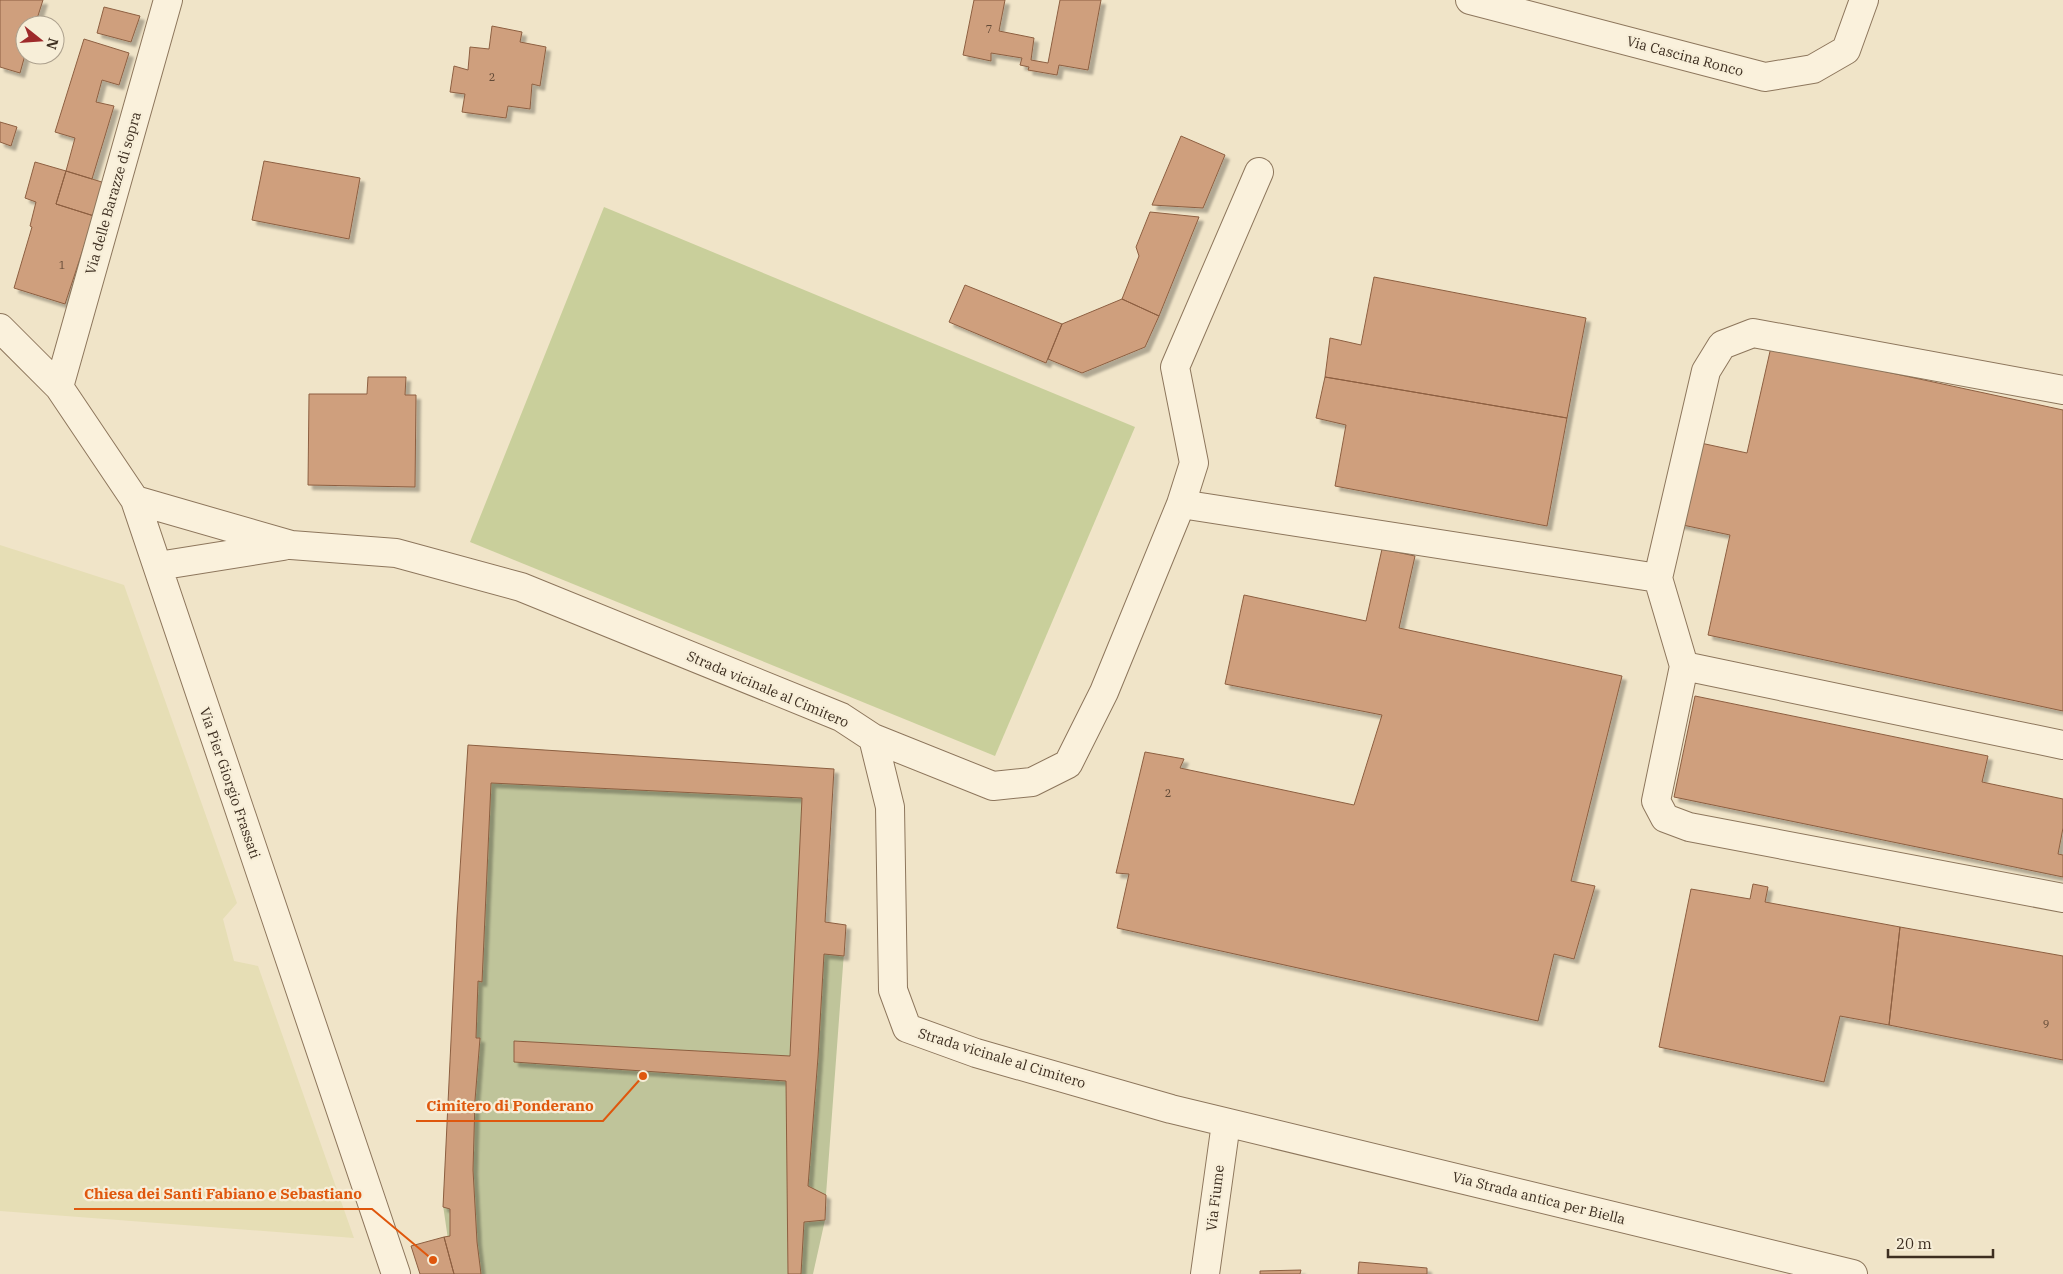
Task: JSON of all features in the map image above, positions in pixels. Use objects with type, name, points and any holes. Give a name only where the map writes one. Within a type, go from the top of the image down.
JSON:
[{"type":"street","name":"Via delle Barazze di sopra","points":[[59,387],[168,0]]},
{"type":"street","name":"Via Cascina Ronco","points":[[1470,0],[1765,77],[1813,69],[1846,50],[1864,0]]},
{"type":"street","points":[[872,738],[993,786],[1032,782],[1068,764],[1104,692],[1181,504],[1194,463],[1175,367],[1259,172]]},
{"type":"street","name":"Via Pier Giorgio Frassati","points":[[0,328],[59,387],[135,500],[396,1274]]},
{"type":"street","points":[[2063,390],[1753,334],[1722,345],[1706,372],[1658,578],[1684,666],[1656,801],[1665,818],[1689,827],[2063,898]]},
{"type":"street","name":"Strada vicinale al Cimitero","points":[[135,500],[290,545],[396,553],[521,587],[841,718],[872,738],[890,807],[893,990],[907,1028],[976,1053],[1226,1123]]},
{"type":"street","points":[[1181,504],[1658,578]]},
{"type":"street","name":"Strada vicinale al Cimitero","points":[[158,566],[290,545]]},
{"type":"street","points":[[1684,666],[2063,745]]},
{"type":"street","name":"Via Fiume","points":[[1205,1274],[1226,1123]]},
{"type":"street","name":"Via Strada antica per Biella","points":[[1226,1123],[1853,1274]]},
{"type":"shaded area","points":[[0,545],[124,585],[237,903],[223,919],[234,961],[258,966],[354,1238],[0,1211]]},
{"type":"green space","points":[[604,207],[1135,427],[995,756],[470,542]]},
{"type":"green space","points":[[468,745],[834,769],[825,922],[846,925],[825,1220],[813,1274],[453,1274],[443,1205]]},
{"type":"building","points":[[0,0],[43,0],[38,15],[15,15],[15,65],[22,65],[20,73],[0,67]]},
{"type":"building","points":[[974,0],[1005,0],[999,31],[1034,38],[1031,60],[1048,63],[1060,0],[1101,0],[1088,70],[1059,65],[1057,75],[1028,70],[1029,67],[1020,65],[1022,58],[991,53],[991,61],[963,55]]},
{"type":"building","points":[[104,7],[140,16],[131,42],[97,33]]},
{"type":"building","points":[[492,26],[522,32],[520,42],[546,47],[540,86],[532,84],[530,109],[508,106],[506,118],[462,112],[465,94],[450,92],[454,66],[468,70],[470,47],[489,49]]},
{"type":"building","points":[[84,39],[129,53],[119,85],[102,80],[96,102],[114,106],[92,179],[66,171],[75,138],[55,132]]},
{"type":"building","points":[[0,122],[17,127],[11,146],[0,142]]},
{"type":"building","points":[[1181,136],[1225,155],[1203,208],[1152,205]]},
{"type":"building","points":[[264,161],[360,178],[349,239],[252,220]]},
{"type":"building","points":[[35,162],[66,171],[56,204],[94,216],[65,304],[14,288],[32,227],[30,226],[36,202],[25,198]]},
{"type":"building","points":[[66,171],[105,183],[94,216],[56,204]]},
{"type":"building","points":[[1150,212],[1199,217],[1159,316],[1122,299],[1139,256],[1136,247]]},
{"type":"building","points":[[1374,277],[1586,318],[1567,418],[1325,377],[1330,338],[1361,345]]},
{"type":"building","points":[[965,285],[1062,324],[1046,363],[949,322]]},
{"type":"building","points":[[1122,299],[1159,316],[1145,347],[1082,373],[1048,359],[1062,324]]},
{"type":"building","points":[[1771,347],[2063,410],[2063,711],[1708,635],[1730,535],[1678,524],[1696,442],[1747,453]]},
{"type":"building","points":[[368,377],[406,377],[405,395],[416,395],[415,487],[308,485],[309,394],[367,394]]},
{"type":"building","points":[[1325,377],[1567,418],[1547,526],[1335,486],[1346,425],[1316,418]]},
{"type":"building","points":[[1382,549],[1415,556],[1399,628],[1622,676],[1571,881],[1595,886],[1574,959],[1554,954],[1538,1021],[1117,928],[1129,874],[1116,873],[1145,752],[1184,759],[1180,768],[1354,805],[1382,715],[1225,684],[1244,595],[1366,621]]},
{"type":"building","points":[[1695,696],[1988,756],[1982,782],[2063,799],[2063,828],[2058,854],[2063,855],[2063,877],[1674,797]]},
{"type":"building","points":[[468,745],[834,769],[825,922],[846,925],[844,956],[824,954],[808,1186],[826,1195],[825,1220],[804,1222],[801,1274],[788,1274],[786,1081],[514,1062],[514,1041],[790,1056],[802,798],[491,783],[482,982],[478,981],[476,1038],[480,1038],[475,1100],[473,1170],[477,1242],[481,1274],[454,1274],[444,1237],[450,1236],[450,1209],[443,1207],[457,916]]},
{"type":"building","points":[[1753,884],[1768,887],[1765,902],[1900,927],[1889,1025],[1840,1016],[1824,1082],[1659,1047],[1691,889],[1750,899]]},
{"type":"building","points":[[1900,927],[2063,956],[2063,1060],[1889,1025]]},
{"type":"building","points":[[444,1237],[454,1274],[420,1274],[411,1246]]},
{"type":"building","points":[[1359,1262],[1427,1268],[1427,1274],[1358,1274]]},
{"type":"building","points":[[1301,1270],[1300,1274],[1260,1274],[1260,1271]]},
{"type":"place","name":"Cimitero di Ponderano","points":[[643,1076]]},
{"type":"place","name":"Chiesa dei Santi Fabiano e Sebastiano","points":[[433,1260]]}]
